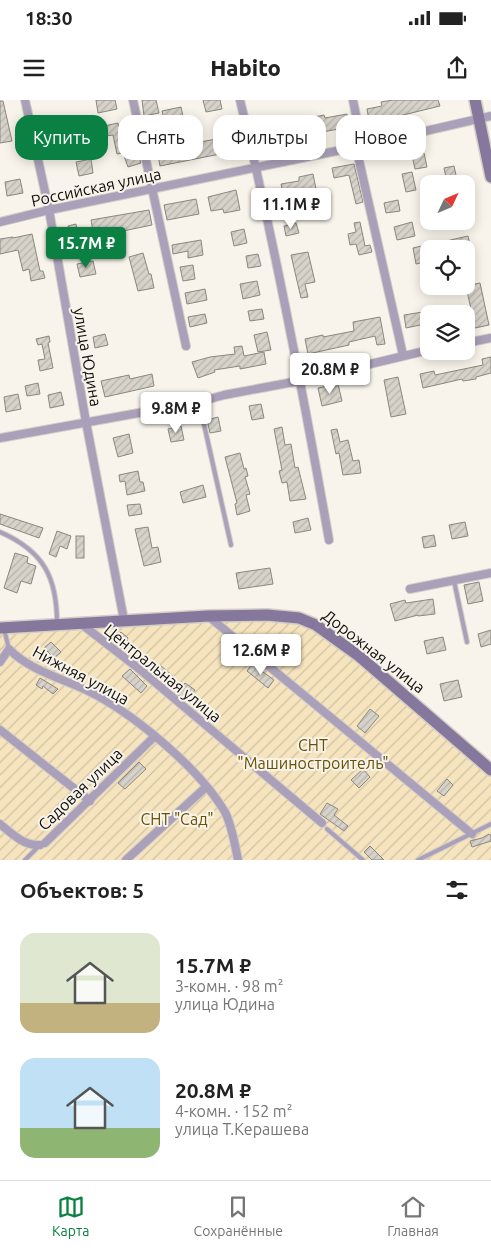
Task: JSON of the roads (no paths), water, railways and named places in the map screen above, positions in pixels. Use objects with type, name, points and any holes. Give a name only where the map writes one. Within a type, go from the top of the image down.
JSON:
[{"type":"street","name":"улица Юдина","points":[[25,100],[48,210],[124,620]]},
{"type":"street","points":[[133,100],[186,346]]},
{"type":"street","points":[[240,100],[306,408],[329,540]]},
{"type":"street","points":[[353,100],[355,115]]},
{"type":"street","points":[[475,100],[491,178]]},
{"type":"street","name":"Российская улица","points":[[426,131],[491,116]]},
{"type":"street","name":"Российская улица","points":[[0,222],[48,210],[336,152]]},
{"type":"street","points":[[362,160],[403,355]]},
{"type":"street","points":[[475,341],[491,338]]},
{"type":"street","points":[[0,438],[199,402],[224,395],[299,381],[420,352]]},
{"type":"street","points":[[410,589],[491,573]]},
{"type":"street","points":[[208,616],[472,834]]},
{"type":"street","name":"Дорожная улица","points":[[2,627],[208,616],[285,616],[299,618],[316,625],[359,656],[491,770]]},
{"type":"street","name":"Центральная улица","points":[[79,622],[145,674],[324,826]]},
{"type":"street","points":[[0,662],[9,649]]},
{"type":"street","name":"Нижняя улица","points":[[9,649],[16,656],[31,665],[87,690],[113,705],[184,763],[206,787],[225,813],[238,860]]},
{"type":"street","points":[[0,730],[90,801]]},
{"type":"street","name":"Садовая улица","points":[[42,844],[90,801],[154,737]]},
{"type":"street","points":[[126,860],[206,787]]},
{"type":"street","points":[[0,824],[19,839],[32,845],[42,844]]},
{"type":"lane","points":[[199,402],[230,545]]},
{"type":"lane","points":[[0,532],[30,550],[45,565],[54,584],[57,602],[57,623]]},
{"type":"lane","points":[[454,580],[467,642]]},
{"type":"lane","name":"Нижняя улица","points":[[2,627],[9,649]]},
{"type":"lane","points":[[418,860],[491,824]]},
{"type":"lane","points":[[324,826],[363,860]]},
{"type":"lane","name":"Садовая улица","points":[[24,860],[42,844]]},
{"type":"park label","name":"СНТ \"Машиностроитель\"","points":[[313,754]]},
{"type":"park label","name":"СНТ \"Сад\"","points":[[177,819]]}]
